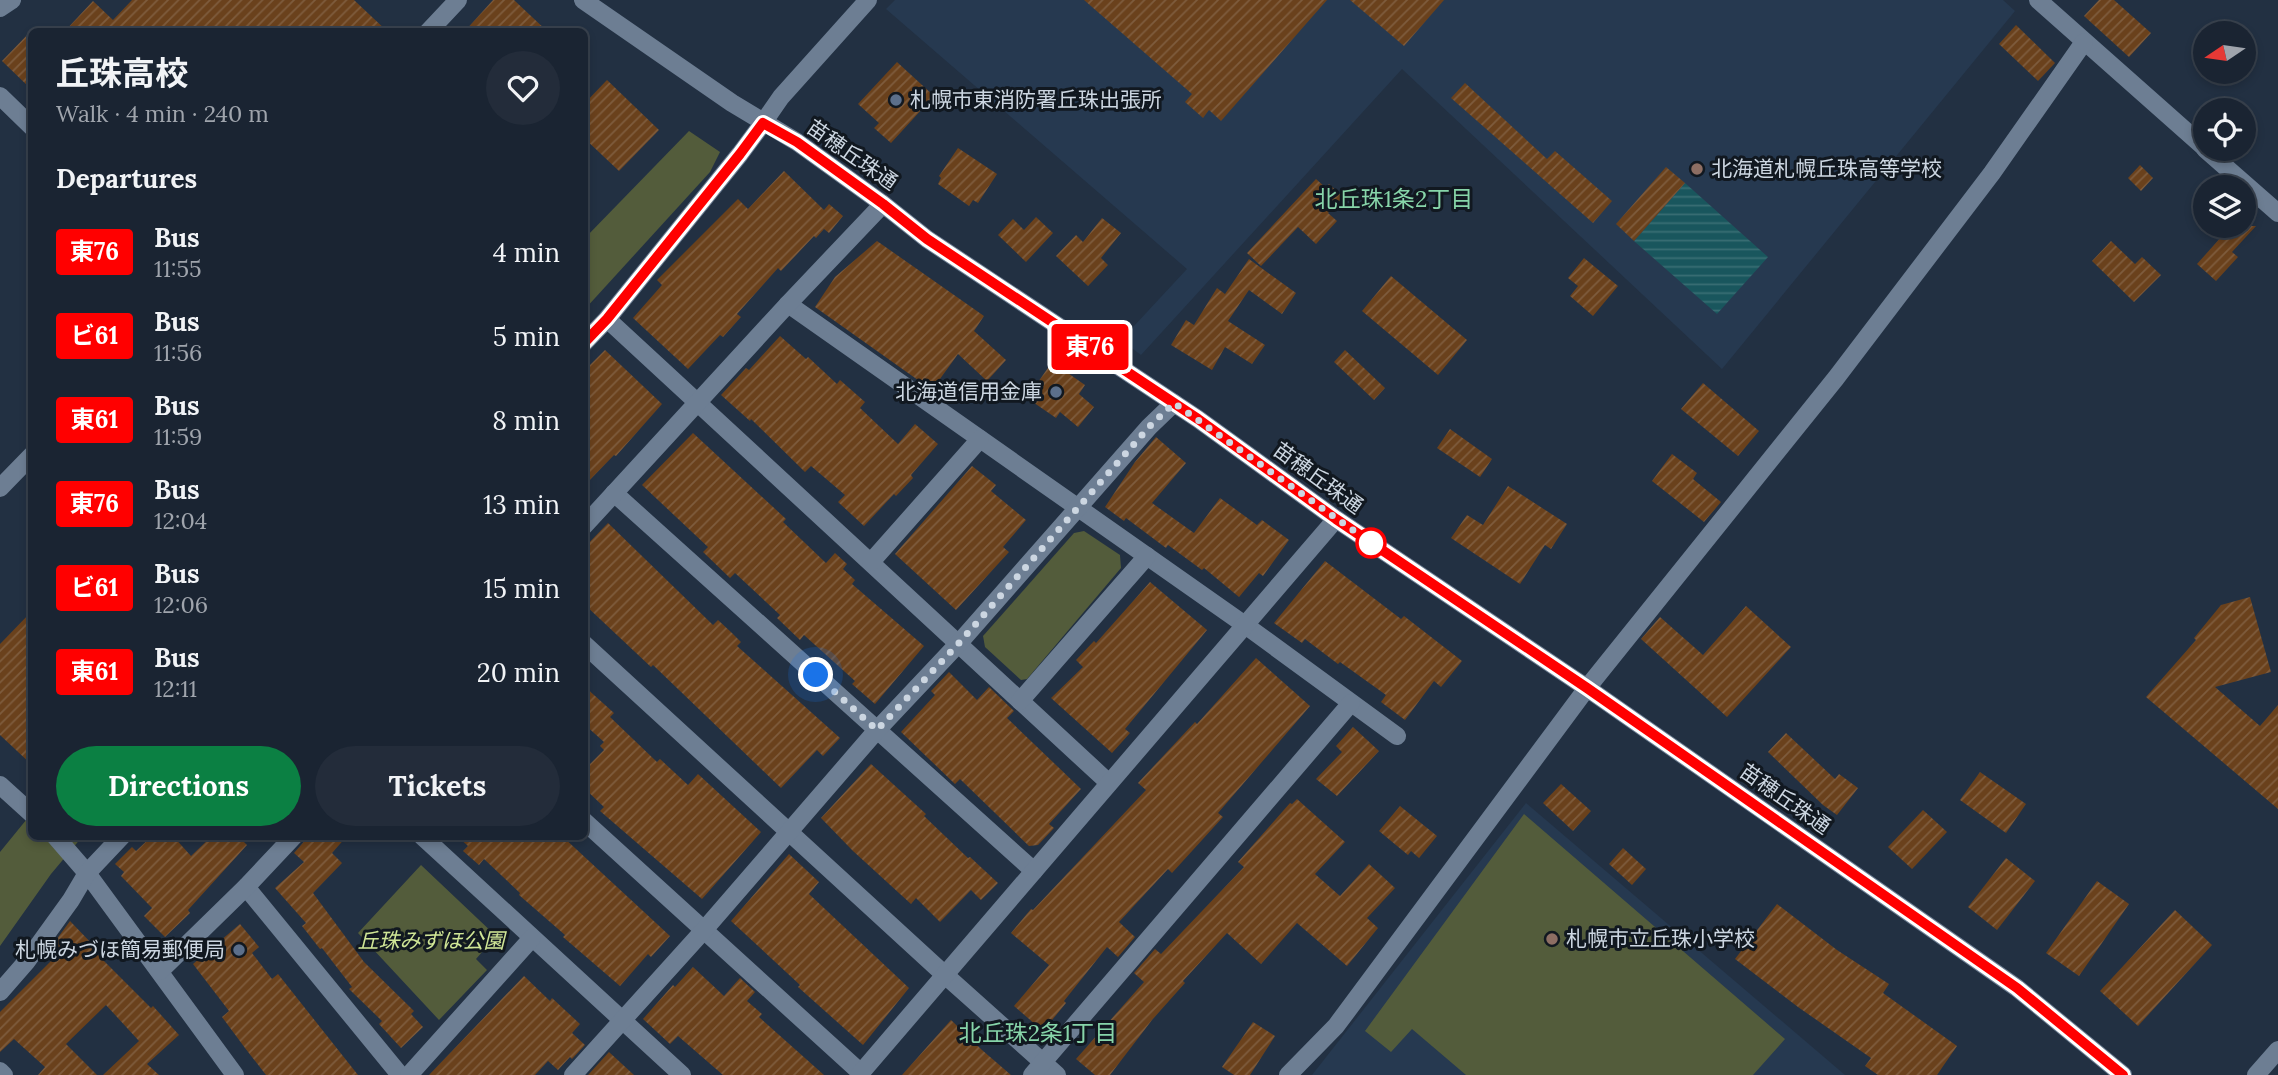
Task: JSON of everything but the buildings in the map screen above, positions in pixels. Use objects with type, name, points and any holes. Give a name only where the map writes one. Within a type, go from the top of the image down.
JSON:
[{"type":"street","points":[[0,8],[12,0]]},
{"type":"street","points":[[432,28],[457,0]]},
{"type":"street","name":"苗穂丘珠通","points":[[583,0],[763,123],[797,142],[927,239],[1174,403],[1336,519],[1587,688],[2017,988],[2123,1075]]},
{"type":"street","points":[[588,339],[740,154],[780,97],[868,0]]},
{"type":"street","points":[[2038,0],[2193,138]]},
{"type":"street","points":[[1289,1075],[1336,1026],[1587,688],[1844,368],[1992,173],[2084,42]]},
{"type":"street","points":[[0,96],[28,123]]},
{"type":"street","points":[[2219,161],[2278,213]]},
{"type":"street","points":[[588,522],[883,204]]},
{"type":"street","points":[[788,304],[1245,625],[1397,736]]},
{"type":"street","points":[[607,319],[1109,783]]},
{"type":"street","points":[[573,1075],[704,930],[877,730],[959,643],[1149,427],[1174,403]]},
{"type":"street","points":[[871,562],[980,439]]},
{"type":"street","points":[[0,488],[28,459]]},
{"type":"street","points":[[614,493],[1034,871]]},
{"type":"street","points":[[588,825],[860,1074],[1336,519]]},
{"type":"street","points":[[1020,701],[1147,556]]},
{"type":"street","points":[[588,648],[945,975],[1038,1069],[1057,1075]]},
{"type":"street","points":[[1038,1069],[1351,703]]},
{"type":"street","points":[[0,785],[28,810]]},
{"type":"street","points":[[58,840],[87,873],[235,1075]]},
{"type":"street","points":[[0,992],[27,961],[87,873],[118,840]]},
{"type":"street","points":[[160,971],[290,840]]},
{"type":"street","points":[[426,840],[681,1075]]},
{"type":"street","points":[[246,887],[400,1075]]},
{"type":"street","points":[[410,1075],[532,938]]},
{"type":"street","points":[[2256,1075],[2278,1050]]},
{"type":"street","points":[[0,1071],[4,1075]]},
{"type":"shaded area","name":"北海道札幌丘珠高等学校","points":[[895,0],[2003,0],[2015,11],[1722,369],[1402,69],[1141,355],[1121,340],[1187,269],[886,9]]},
{"type":"shaded area","points":[[1685,183],[1768,257],[1717,314],[1634,241]]},
{"type":"shaded area","name":"札幌市立丘珠小学校","points":[[1526,803],[1845,1075],[1312,1075]]},
{"type":"green space","points":[[689,131],[720,152],[710,172],[588,306],[588,235]]},
{"type":"green space","points":[[1084,531],[1120,555],[1121,568],[1027,679],[1021,680],[985,647],[983,636],[1074,533]]},
{"type":"green space","name":"札幌市立丘珠小学校","points":[[1524,814],[1785,1039],[1753,1075],[1466,1075],[1412,1029],[1391,1052],[1365,1031]]},
{"type":"green space","points":[[28,818],[28,840],[79,840],[51,874],[0,946],[0,852]]},
{"type":"green space","name":"丘珠みずほ公園","points":[[421,865],[496,936],[476,959],[487,970],[439,1020],[358,933]]},
{"type":"bus line","name":"東76","points":[[588,339],[607,319],[763,123],[797,142],[927,239],[1198,419],[1336,519],[1587,688],[2017,988],[2123,1075]]},
{"type":"place","name":"札幌市東消防署丘珠出張所","points":[[896,100]]},
{"type":"place","name":"北海道札幌丘珠高等学校","points":[[1697,169]]},
{"type":"place","name":"北海道信用金庫","points":[[1056,392]]},
{"type":"place","name":"札幌市立丘珠小学校","points":[[1552,939]]},
{"type":"place","name":"札幌みづほ簡易郵便局","points":[[239,950]]},
{"type":"district","name":"北丘珠1条2丁目","points":[[1394,199]]},
{"type":"district","name":"北丘珠2条1丁目","points":[[1038,1033]]},
{"type":"route","points":[[816,675],[877,730],[959,643],[1149,427],[1174,403],[1381,550],[1371,543]]}]
